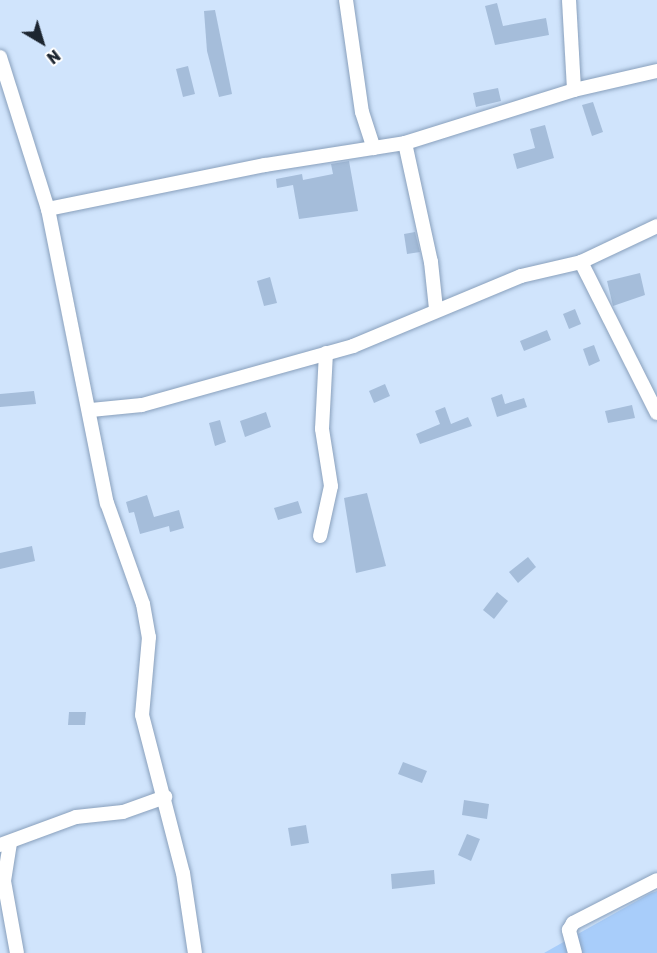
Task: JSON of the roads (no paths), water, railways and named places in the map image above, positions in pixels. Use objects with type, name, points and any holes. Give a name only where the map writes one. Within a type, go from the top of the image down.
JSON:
[{"type":"street","points":[[346,0],[362,112],[375,148]]},
{"type":"street","points":[[569,0],[574,90]]},
{"type":"street","points":[[0,57],[48,209],[91,410],[107,503],[143,604],[149,637],[142,716],[165,797],[195,953]]},
{"type":"street","points":[[48,209],[265,165],[405,143],[574,90],[657,72]]},
{"type":"street","points":[[405,143],[427,239],[436,309]]},
{"type":"street","points":[[91,410],[142,405],[326,353],[392,331],[436,309],[521,276],[581,261],[657,226]]},
{"type":"street","points":[[581,261],[657,413]]},
{"type":"street","points":[[320,536],[331,486],[321,429],[326,353]]},
{"type":"street","points":[[17,953],[3,868],[5,844],[76,817],[123,812],[165,797]]},
{"type":"street","points":[[575,953],[569,930],[573,923],[657,880]]}]
